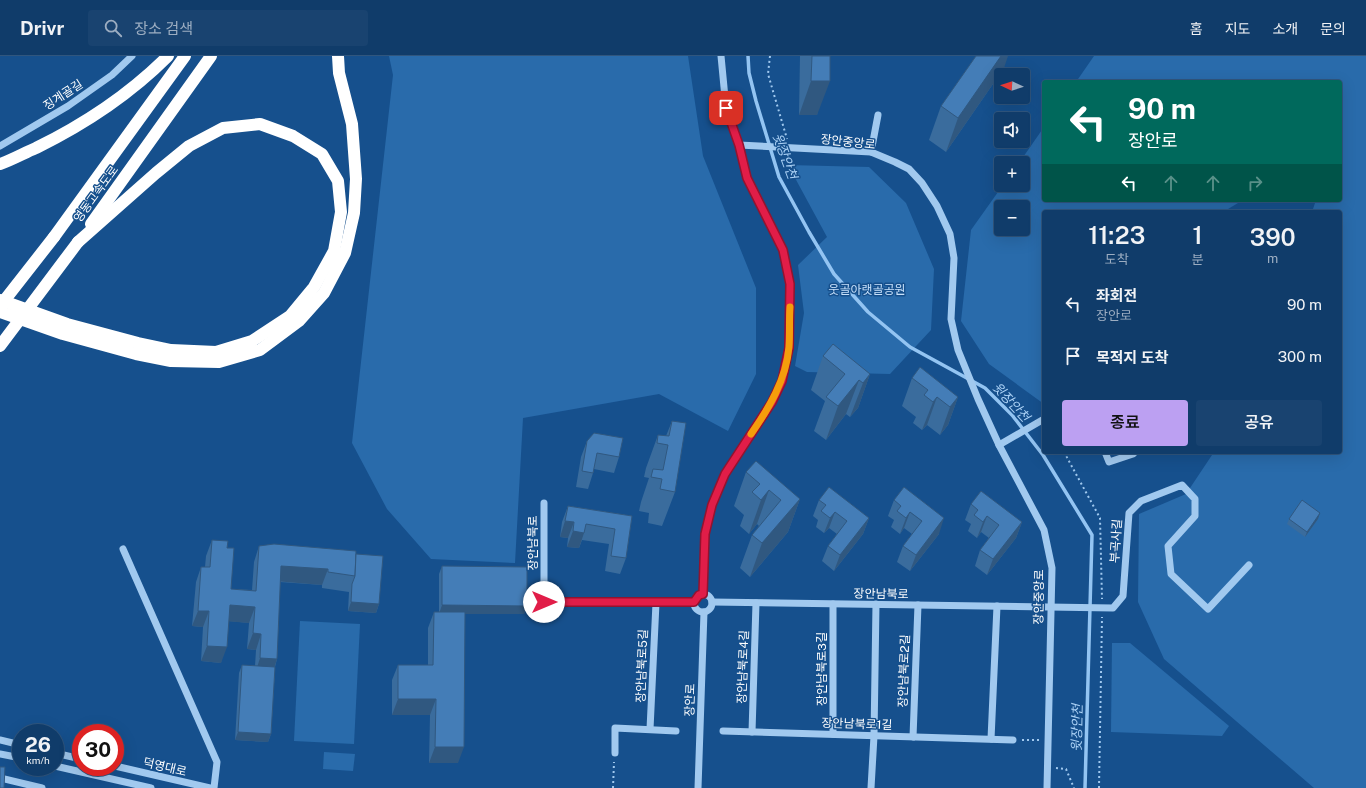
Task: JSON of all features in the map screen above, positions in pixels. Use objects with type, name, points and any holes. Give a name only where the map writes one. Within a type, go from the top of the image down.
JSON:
[{"type":"highway","points":[[0,164],[67,133],[112,104],[156,68],[168,56]]},
{"type":"highway","name":"영동고속도로","points":[[0,306],[54,237],[185,56]]},
{"type":"highway","name":"영동고속도로","points":[[0,346],[78,242],[211,56]]},
{"type":"highway","points":[[0,312],[63,334],[136,354],[171,361],[219,362],[260,350],[299,321],[324,293],[345,253],[354,213],[356,179],[352,124],[339,73],[338,56]]},
{"type":"highway","points":[[0,300],[68,324],[138,344],[171,350],[216,352],[252,341],[290,316],[314,287],[334,252],[341,212],[338,181],[322,154],[293,136],[260,124],[223,128],[189,146],[156,172],[78,242]]},
{"type":"street","name":"징계골길","points":[[0,146],[68,106],[112,75],[132,56]]},
{"type":"street","points":[[703,594],[705,534],[712,505],[725,474],[772,402],[782,381],[789,348],[790,284],[783,250],[747,178],[739,145],[726,108],[721,70],[721,56]]},
{"type":"street","points":[[871,152],[878,115]]},
{"type":"street","name":"장안중앙로","points":[[739,145],[871,152],[909,169],[922,183],[937,206],[950,234],[954,258],[951,320],[958,350],[999,445],[1044,530],[1052,568],[1047,788]]},
{"type":"street","points":[[999,445],[1041,421]]},
{"type":"street","points":[[1106,454],[1109,462],[1133,454]]},
{"type":"street","name":"부곡사길","points":[[1050,607],[1113,608],[1123,596],[1130,513],[1141,501],[1182,485],[1195,500],[1195,516],[1168,546],[1171,574],[1208,609],[1249,564]]},
{"type":"street","name":"장안남북로","points":[[544,503],[544,602],[694,602]]},
{"type":"street","points":[[123,549],[217,762],[214,788]]},
{"type":"street","points":[[703,594],[711,598],[712,602],[711,607],[704,612],[699,611],[695,607],[694,602],[699,595],[703,594]]},
{"type":"street","name":"장안남북로","points":[[712,602],[1050,607]]},
{"type":"street","name":"장안남북로5길","points":[[650,729],[656,603]]},
{"type":"street","name":"장안남북로4길","points":[[752,732],[756,603]]},
{"type":"street","name":"장안남북로3길","points":[[833,604],[833,734]]},
{"type":"street","points":[[871,788],[874,736],[876,604]]},
{"type":"street","name":"장안남북로2길","points":[[913,737],[918,605]]},
{"type":"street","points":[[991,739],[997,606]]},
{"type":"street","name":"장안로","points":[[698,788],[704,612]]},
{"type":"street","points":[[615,753],[615,728],[676,731]]},
{"type":"street","name":"장안남북로1길","points":[[723,731],[1013,740]]},
{"type":"street","points":[[0,740],[12,743]]},
{"type":"street","points":[[0,754],[12,756]]},
{"type":"street","name":"덕영대로","points":[[64,768],[151,788]]},
{"type":"street","name":"덕영대로","points":[[124,768],[210,788]]},
{"type":"street","points":[[0,778],[42,788]]},
{"type":"path","points":[[770,56],[768,74],[790,148]]},
{"type":"path","points":[[1013,740],[1047,741]]},
{"type":"path","points":[[613,788],[615,753]]},
{"type":"path","points":[[1047,768],[1066,769],[1074,788]]},
{"type":"green space","points":[[389,56],[688,56],[703,156],[756,288],[756,374],[728,431],[659,394],[523,418],[515,563],[431,559],[387,509],[352,443],[393,75]]},
{"type":"green space","points":[[1094,56],[1366,56],[1366,788],[1314,788],[1164,659],[1138,602],[1139,514],[1186,494],[1213,454],[1342,454],[1342,210],[1313,210],[1315,202],[1342,202],[1342,80],[1077,80]]},
{"type":"green space","points":[[1042,130],[1042,202],[1240,202],[1226,210],[1042,210],[1042,403],[989,364],[961,321],[971,230],[998,192],[1030,192],[1030,156],[1024,156]]},
{"type":"green space","name":"웃골아랫골공원","points":[[788,165],[869,167],[906,203],[934,269],[931,330],[890,374],[807,372],[795,366],[804,313],[798,265],[827,237]]},
{"type":"green space","points":[[300,621],[360,624],[354,744],[294,741]]},
{"type":"green space","points":[[1112,643],[1130,643],[1229,726],[1222,736],[1111,732]]},
{"type":"green space","points":[[324,752],[355,754],[353,771],[323,769]]},
{"type":"building","points":[[812,56],[830,56],[830,81],[811,81]]},
{"type":"building","points":[[976,56],[1001,56],[958,118],[941,106]]},
{"type":"building","points":[[833,344],[870,374],[863,383],[859,380],[838,406],[826,397],[845,374],[823,356]]},
{"type":"building","points":[[920,367],[958,397],[950,407],[937,397],[933,402],[924,395],[928,390],[912,378]]},
{"type":"building","points":[[672,421],[686,423],[675,492],[660,489],[662,479],[651,477],[653,469],[663,470],[668,445],[657,443],[658,435],[669,436]]},
{"type":"building","points":[[594,433],[623,438],[619,457],[597,453],[593,473],[582,471],[587,441]]},
{"type":"building","points":[[756,461],[800,499],[762,543],[752,535],[781,500],[769,490],[761,500],[752,492],[760,484],[746,472]]},
{"type":"building","points":[[829,487],[869,518],[840,555],[828,546],[847,521],[835,512],[830,518],[821,511],[826,505],[819,500]]},
{"type":"building","points":[[904,487],[944,518],[916,555],[903,546],[922,521],[910,512],[906,518],[897,511],[901,506],[894,500]]},
{"type":"building","points":[[981,491],[1022,522],[993,559],[980,550],[999,525],[987,516],[983,522],[974,515],[978,510],[971,504]]},
{"type":"building","points":[[1302,500],[1320,513],[1307,532],[1289,519]]},
{"type":"building","points":[[568,506],[632,516],[626,558],[611,556],[615,529],[586,524],[584,533],[573,531],[574,522],[565,521]]},
{"type":"building","points":[[212,540],[228,541],[227,548],[234,548],[231,589],[256,591],[259,546],[274,544],[356,551],[355,576],[328,572],[328,569],[281,566],[277,659],[260,658],[261,634],[253,633],[255,607],[230,605],[227,647],[207,646],[209,611],[198,611],[201,567],[210,567]]},
{"type":"building","points":[[356,554],[383,556],[379,604],[351,602],[352,584],[355,576]]},
{"type":"building","points":[[442,566],[527,567],[527,606],[442,605]]},
{"type":"building","points":[[434,612],[465,612],[464,747],[435,747],[436,699],[398,699],[398,665],[433,665]]},
{"type":"building","points":[[242,665],[275,667],[271,734],[238,732]]},
{"type":"building","points":[[0,767],[5,767],[4,788],[0,788]]},
{"type":"waterway","name":"윗장안천","points":[[748,56],[749,73],[756,101],[779,177],[834,274],[868,312],[910,347],[985,388],[1012,415],[1042,454]]},
{"type":"waterway","name":"윗장안천","points":[[1042,454],[1092,535],[1085,788]]},
{"type":"slow traffic","points":[[751,434],[772,402],[782,381],[789,348],[790,307]]},
{"type":"route","points":[[544,602],[694,602],[699,595],[703,594],[705,534],[712,505],[725,474],[760,422],[782,381],[789,348],[790,284],[783,250],[747,178],[739,145],[726,108]]}]
